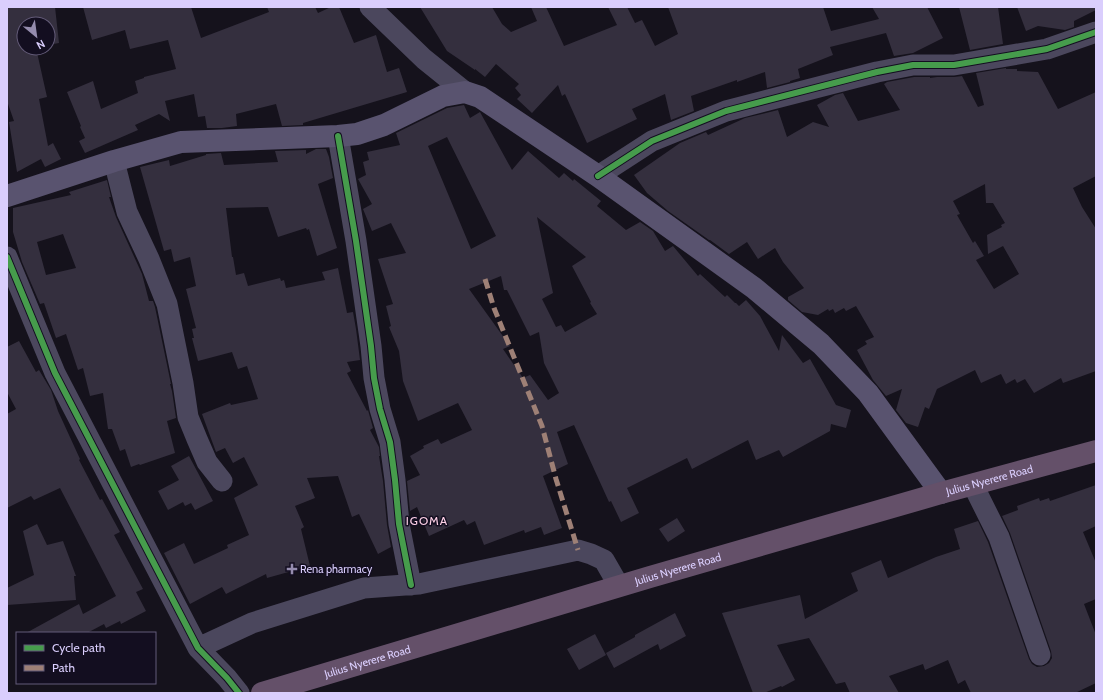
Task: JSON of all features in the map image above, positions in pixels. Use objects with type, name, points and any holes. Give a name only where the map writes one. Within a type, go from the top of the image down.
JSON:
[{"type":"highway","name":"Julius Nyerere Road","points":[[262,693],[619,586],[941,493],[1096,451]]},
{"type":"main road","points":[[7,196],[114,161],[181,142],[357,134],[384,125],[443,96],[465,92],[480,97],[598,176],[754,288],[821,344],[868,393],[941,493]]},
{"type":"street","points":[[370,7],[424,59],[465,92]]},
{"type":"street","points":[[598,176],[652,140],[726,111],[877,72],[913,65],[954,65],[1046,49],[1096,32]]},
{"type":"street","points":[[338,136],[356,241],[374,378],[380,409],[390,442],[399,524],[411,585]]},
{"type":"street","points":[[114,161],[127,212],[149,259],[167,304],[183,383],[188,417],[207,462],[222,481]]},
{"type":"street","points":[[7,257],[55,373],[198,648],[227,678],[239,693]]},
{"type":"street","points":[[973,484],[999,537],[1040,655]]},
{"type":"street","points":[[198,648],[252,624],[364,588],[418,584],[578,550],[604,560],[619,586]]},
{"type":"building","points":[[7,7],[55,7],[56,16],[16,16],[16,56],[38,56],[47,97],[39,99],[48,146],[53,143],[61,159],[45,167],[41,159],[17,172],[9,122],[14,121],[7,101]]},
{"type":"building","points":[[83,7],[191,7],[201,38],[269,12],[267,7],[315,7],[318,13],[331,7],[339,7],[354,43],[376,35],[387,72],[399,68],[407,92],[303,123],[303,125],[282,126],[276,104],[236,114],[237,126],[222,128],[207,128],[205,116],[198,117],[194,94],[165,101],[170,121],[159,114],[135,125],[138,130],[85,153],[79,141],[85,138],[67,92],[93,81],[101,109],[138,93],[135,81],[144,77],[176,69],[168,40],[130,49],[125,30],[92,40]]},
{"type":"building","points":[[420,7],[492,7],[502,24],[511,32],[537,21],[531,7],[546,7],[564,46],[617,25],[608,7],[627,7],[635,23],[642,20],[655,46],[678,34],[668,7],[823,7],[831,31],[879,19],[872,7],[927,7],[943,38],[913,53],[894,56],[886,33],[830,47],[833,55],[798,69],[800,78],[767,88],[765,72],[737,82],[737,80],[691,96],[694,111],[671,120],[665,94],[632,109],[637,119],[587,143],[565,94],[562,96],[558,85],[532,113],[517,99],[521,95],[515,88],[519,84],[496,64],[485,77],[447,51]]},
{"type":"building","points":[[959,7],[998,7],[1003,44],[970,50]]},
{"type":"building","points":[[1017,7],[1096,7],[1096,10],[1074,21],[1074,27],[1065,30],[1038,26],[1026,31]]},
{"type":"building","points":[[56,16],[59,43],[56,44]]},
{"type":"building","points":[[1006,68],[1017,69],[1017,71],[1038,72],[1058,109],[1096,92],[1096,176],[1073,188],[1082,207],[1096,229],[1096,371],[1063,383],[1061,378],[1034,393],[1025,379],[1017,383],[1015,379],[1006,384],[1001,374],[981,383],[975,370],[937,389],[929,409],[925,407],[918,427],[906,423],[896,410],[902,389],[886,396],[873,380],[857,350],[867,344],[865,341],[874,337],[856,306],[846,311],[844,308],[835,313],[833,309],[829,311],[828,309],[818,315],[802,312],[788,300],[788,297],[804,288],[783,262],[775,248],[758,259],[747,242],[729,254],[668,211],[647,193],[634,175],[680,143],[706,132],[708,135],[745,118],[778,110],[787,137],[813,122],[829,127],[817,105],[835,95],[843,93],[858,121],[900,110],[884,84],[887,82],[914,77],[930,78],[962,76],[978,107],[984,105],[976,73]],"holes":[[[985,184],[986,203],[993,203],[1005,223],[1001,225],[1002,227],[987,235],[988,254],[1003,246],[1019,274],[994,289],[976,260],[984,256],[975,241],[973,243],[957,215],[960,214],[953,201]]]},
{"type":"building","points":[[464,105],[470,118],[480,112],[512,170],[528,151],[559,178],[564,173],[573,181],[574,179],[601,201],[597,206],[626,230],[640,222],[653,231],[665,251],[673,246],[698,276],[700,274],[725,297],[727,295],[739,306],[746,300],[760,316],[779,351],[782,335],[803,363],[810,359],[836,405],[851,410],[846,428],[831,424],[830,431],[783,457],[779,450],[756,460],[748,440],[692,469],[687,458],[627,488],[639,513],[621,522],[611,501],[609,502],[574,425],[557,432],[568,464],[543,476],[562,528],[544,535],[541,527],[525,533],[524,530],[484,545],[475,521],[467,525],[464,520],[429,536],[417,507],[410,511],[407,481],[420,475],[410,456],[424,448],[423,446],[438,439],[441,444],[472,430],[458,403],[418,421],[403,381],[399,351],[389,327],[391,326],[386,306],[393,304],[378,259],[406,253],[391,223],[372,231],[363,209],[372,204],[358,179],[366,175],[363,162],[369,160],[367,152],[400,145],[396,133],[447,108]],"holes":[[[447,137],[496,236],[471,249],[428,146]],[[537,217],[586,257],[572,266],[597,314],[565,332],[561,325],[556,327],[542,299],[553,293]],[[501,276],[504,290],[507,290],[530,336],[539,332],[544,363],[559,393],[548,400],[530,375],[523,378],[503,349],[510,346],[469,289]]]},
{"type":"building","points":[[316,149],[326,149],[329,157],[333,178],[318,184],[337,248],[317,256],[309,229],[307,230],[306,228],[278,237],[268,207],[226,208],[232,257],[236,275],[244,273],[248,286],[280,278],[281,281],[284,280],[286,288],[325,280],[322,272],[338,268],[347,313],[353,312],[360,360],[347,362],[351,371],[347,373],[367,411],[368,410],[373,428],[370,430],[379,447],[387,525],[391,547],[378,554],[359,514],[352,517],[338,476],[307,478],[315,498],[295,506],[304,527],[301,529],[310,566],[267,578],[266,574],[226,594],[222,587],[190,604],[164,553],[184,543],[194,564],[228,548],[227,545],[249,535],[234,498],[258,485],[244,457],[233,463],[225,448],[216,452],[202,414],[230,403],[231,405],[258,399],[247,366],[238,369],[232,352],[198,361],[192,338],[194,338],[192,329],[196,328],[186,289],[196,286],[190,257],[174,262],[171,249],[164,251],[140,167],[169,160],[170,166],[206,154],[221,153],[224,165],[278,162],[275,151],[306,150],[306,154]]},
{"type":"building","points":[[107,180],[111,197],[109,197],[116,217],[142,274],[149,301],[153,301],[155,307],[171,384],[176,418],[167,421],[175,453],[140,465],[131,467],[125,449],[120,451],[112,429],[108,429],[103,393],[90,396],[83,368],[78,370],[66,334],[56,338],[44,303],[40,304],[22,262],[13,232],[13,208],[71,195],[69,192]],"holes":[[[63,234],[76,268],[46,275],[37,242]]]},
{"type":"building","points":[[19,341],[36,372],[39,370],[51,390],[58,411],[80,459],[79,460],[100,500],[102,499],[120,532],[114,535],[143,589],[136,592],[146,611],[121,624],[120,621],[106,628],[104,624],[89,632],[28,632],[79,604],[83,614],[116,596],[60,488],[34,500],[31,496],[7,508],[7,414],[16,409],[7,392],[7,347]]},
{"type":"building","points":[[189,456],[213,501],[195,510],[191,503],[185,506],[183,502],[168,510],[158,491],[179,480],[171,466]]},
{"type":"building","points":[[1096,485],[1096,526],[1083,532],[1096,563],[1096,599],[1084,604],[1096,635],[1096,683],[1075,693],[971,693],[965,680],[958,684],[948,660],[925,670],[923,664],[889,676],[899,693],[850,693],[845,682],[836,684],[809,638],[777,645],[795,680],[782,687],[781,686],[764,693],[753,693],[722,613],[800,595],[805,619],[858,591],[851,573],[881,560],[888,578],[936,557],[960,549],[954,529],[978,521],[988,542],[1029,659],[1032,664],[1037,667],[1044,666],[1049,663],[1052,658],[1051,651],[1010,533],[1002,516],[1018,510],[1017,506],[1039,498],[1040,501],[1049,498],[1050,501]]},
{"type":"building","points":[[677,518],[685,531],[668,542],[659,529]]},
{"type":"building","points":[[37,524],[47,545],[63,541],[76,576],[74,576],[76,600],[7,605],[7,588],[34,575],[23,531]]},
{"type":"building","points":[[675,613],[686,636],[660,650],[658,644],[614,668],[606,653]]},
{"type":"building","points":[[595,634],[606,655],[579,670],[567,649]]},
{"type":"marked path","points":[[485,279],[494,308],[542,426],[556,479],[578,550]]},
{"type":"cycle path","points":[[598,176],[652,141],[726,111],[877,72],[913,65],[954,65],[1047,49],[1096,32]]},
{"type":"cycle path","points":[[338,136],[356,241],[374,378],[380,409],[390,442],[399,524],[411,585]]},
{"type":"cycle path","points":[[7,257],[55,373],[198,648],[227,678],[239,693]]},
{"type":"place","name":"Rena pharmacy","points":[[292,569]]},
{"type":"district","name":"IGOMA","points":[[427,520]]}]
